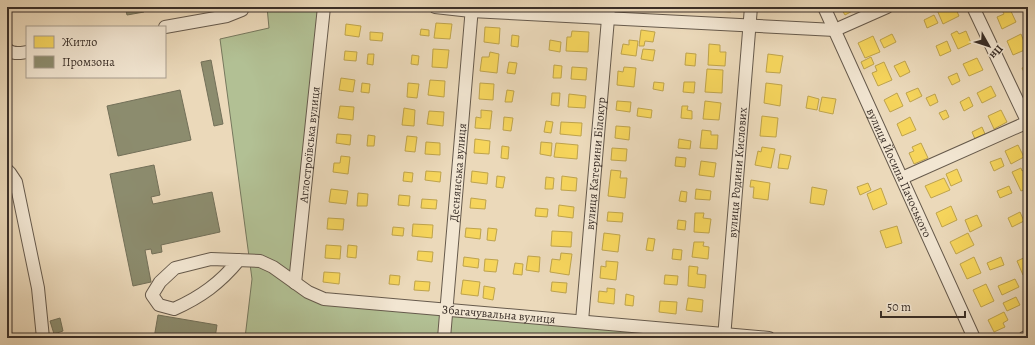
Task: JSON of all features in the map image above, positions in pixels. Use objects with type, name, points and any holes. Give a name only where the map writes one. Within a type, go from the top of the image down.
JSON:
[{"type":"street","points":[[166,27],[227,16],[242,10],[243,7]]},
{"type":"street","name":"Аглостроївська вулиця","points":[[295,283],[324,7]]},
{"type":"street","points":[[435,7],[609,13],[750,26],[835,30],[887,7]]},
{"type":"street","name":"вулиця Родини Кислових","points":[[724,336],[751,7]]},
{"type":"street","name":"вулиця Йосипа Пачоського","points":[[824,7],[974,338]]},
{"type":"street","points":[[902,178],[1028,123],[973,7]]},
{"type":"street","name":"Деснянська вулиця","points":[[444,338],[471,9]]},
{"type":"street","name":"вулиця Катерини Білокур","points":[[582,321],[609,13]]},
{"type":"street","points":[[7,49],[18,53],[26,52]]},
{"type":"street","points":[[7,170],[16,182],[38,288],[43,338]]},
{"type":"street","name":"Збагачувальна вулиця","points":[[240,260],[205,293],[174,309],[159,304],[152,295],[160,282],[175,268],[211,259],[240,260],[260,261],[273,267],[308,292],[324,299],[582,321],[724,336],[769,338]]},
{"type":"street","points":[[1024,338],[1028,336]]},
{"type":"green space","points":[[267,7],[324,7],[295,282],[308,292],[769,338],[245,338],[252,279],[220,39],[269,28]]},
{"type":"building: Житло","points":[[717,7],[732,7],[731,12],[717,11]]},
{"type":"building: Житло","points":[[840,7],[860,7],[845,15]]},
{"type":"building: Житло","points":[[944,7],[955,7],[959,16],[943,24],[937,10]]},
{"type":"building: Житло","points":[[1009,7],[1016,22],[1002,29],[997,17],[1004,14],[1002,10]]},
{"type":"building: Житло","points":[[934,15],[938,23],[927,28],[924,20]]},
{"type":"building: Житло","points":[[436,23],[452,24],[450,39],[434,38]]},
{"type":"building: Житло","points":[[346,24],[361,26],[359,37],[345,35]]},
{"type":"building: Житло","points":[[485,27],[500,28],[499,44],[484,42]]},
{"type":"building: Житло","points":[[421,29],[429,30],[429,36],[420,35]]},
{"type":"building: Житло","points":[[641,30],[655,32],[653,42],[645,41],[644,46],[639,46]]},
{"type":"building: Житло","points":[[572,31],[589,32],[588,52],[566,51],[567,37],[571,37]]},
{"type":"building: Житло","points":[[957,31],[959,34],[966,31],[971,43],[958,49],[951,34]]},
{"type":"building: Житло","points":[[370,32],[383,33],[382,41],[370,40]]},
{"type":"building: Житло","points":[[892,34],[896,42],[884,48],[880,40]]},
{"type":"building: Житло","points":[[1021,34],[1027,49],[1013,55],[1007,41]]},
{"type":"building: Житло","points":[[512,35],[519,36],[518,47],[511,46]]},
{"type":"building: Житло","points":[[873,36],[880,52],[865,58],[858,43]]},
{"type":"building: Житло","points":[[550,40],[561,42],[560,52],[549,50]]},
{"type":"building: Житло","points":[[629,40],[638,41],[636,56],[621,54],[623,44],[629,45]]},
{"type":"building: Житло","points":[[947,41],[951,51],[940,56],[936,46]]},
{"type":"building: Житло","points":[[709,44],[720,45],[720,52],[726,52],[725,66],[708,65]]},
{"type":"building: Житло","points":[[433,49],[449,50],[447,68],[432,67]]},
{"type":"building: Житло","points":[[643,49],[655,50],[653,61],[641,59]]},
{"type":"building: Житло","points":[[345,51],[357,52],[356,61],[344,60]]},
{"type":"building: Житло","points":[[490,52],[499,54],[497,73],[480,71],[482,57],[489,57]]},
{"type":"building: Житло","points":[[686,53],[696,54],[695,66],[685,65]]},
{"type":"building: Житло","points":[[368,54],[374,54],[373,65],[367,64]]},
{"type":"building: Житло","points":[[768,54],[783,56],[780,73],[766,72]]},
{"type":"building: Житло","points":[[412,55],[419,56],[418,65],[411,64]]},
{"type":"building: Житло","points":[[871,57],[874,64],[864,69],[861,62]]},
{"type":"building: Житло","points":[[977,58],[983,70],[969,76],[963,64]]},
{"type":"building: Житло","points":[[905,61],[910,72],[900,77],[894,66]]},
{"type":"building: Житло","points":[[509,62],[517,63],[515,74],[507,73]]},
{"type":"building: Житло","points":[[884,62],[892,80],[878,86],[872,73],[877,71],[875,66]]},
{"type":"building: Житло","points":[[554,65],[562,66],[561,78],[553,78]]},
{"type":"building: Житло","points":[[1028,66],[1028,80],[1022,68]]},
{"type":"building: Житло","points":[[572,67],[587,68],[586,80],[571,79]]},
{"type":"building: Житло","points":[[624,67],[636,68],[634,87],[617,85],[618,71],[623,72]]},
{"type":"building: Житло","points":[[707,69],[723,70],[722,93],[705,92]]},
{"type":"building: Житло","points":[[957,73],[960,81],[952,85],[948,77]]},
{"type":"building: Житло","points":[[341,78],[355,80],[353,92],[339,90]]},
{"type":"building: Житло","points":[[430,80],[445,81],[444,97],[428,95]]},
{"type":"building: Житло","points":[[654,82],[664,83],[663,91],[653,89]]},
{"type":"building: Житло","points":[[684,82],[695,82],[694,93],[683,92]]},
{"type":"building: Житло","points":[[362,83],[370,84],[369,93],[361,92]]},
{"type":"building: Житло","points":[[408,83],[419,84],[417,98],[407,97]]},
{"type":"building: Житло","points":[[480,83],[494,84],[493,100],[479,99]]},
{"type":"building: Житло","points":[[766,83],[782,85],[780,106],[764,103]]},
{"type":"building: Житло","points":[[991,86],[996,96],[982,103],[977,93]]},
{"type":"building: Житло","points":[[918,88],[922,96],[910,102],[906,93]]},
{"type":"building: Житло","points":[[507,90],[514,91],[512,102],[505,102]]},
{"type":"building: Житло","points":[[552,93],[560,93],[559,106],[551,105]]},
{"type":"building: Житло","points":[[897,93],[903,106],[890,112],[884,100]]},
{"type":"building: Житло","points":[[569,94],[586,96],[585,108],[568,107]]},
{"type":"building: Житло","points":[[935,94],[938,102],[930,106],[926,98]]},
{"type":"building: Житло","points":[[808,96],[819,99],[817,110],[806,108]]},
{"type":"building: Житло","points":[[822,97],[836,99],[833,114],[819,111]]},
{"type":"building: Житло","points":[[969,97],[973,106],[964,111],[960,102]]},
{"type":"building: Житло","points":[[617,101],[631,102],[630,112],[616,110]]},
{"type":"building: Житло","points":[[705,101],[721,103],[719,120],[703,119]]},
{"type":"building: Житло","points":[[340,106],[354,107],[353,120],[338,118]]},
{"type":"building: Житло","points":[[682,106],[688,106],[687,110],[692,111],[692,119],[681,118]]},
{"type":"building: Житло","points":[[404,108],[415,110],[414,126],[402,125]]},
{"type":"building: Житло","points":[[638,108],[652,110],[651,118],[637,116]]},
{"type":"building: Житло","points":[[481,110],[492,111],[490,129],[475,128],[476,117],[481,118]]},
{"type":"building: Житло","points":[[946,110],[949,117],[943,120],[939,113]]},
{"type":"building: Житло","points":[[1001,110],[1007,122],[994,129],[988,116]]},
{"type":"building: Житло","points":[[429,111],[444,112],[443,126],[427,124]]},
{"type":"building: Житло","points":[[762,116],[778,118],[776,137],[760,136]]},
{"type":"building: Житло","points":[[504,117],[513,118],[511,131],[503,130]]},
{"type":"building: Житло","points":[[910,117],[916,130],[902,136],[897,124]]},
{"type":"building: Житло","points":[[546,121],[553,122],[551,133],[544,132]]},
{"type":"building: Житло","points":[[561,122],[582,123],[581,136],[560,134]]},
{"type":"building: Житло","points":[[616,126],[630,127],[629,140],[615,138]]},
{"type":"building: Житло","points":[[982,127],[985,134],[975,139],[972,132]]},
{"type":"building: Житло","points":[[702,130],[711,131],[711,135],[718,135],[717,149],[700,148]]},
{"type":"building: Житло","points":[[337,134],[351,135],[350,145],[336,143]]},
{"type":"building: Житло","points":[[368,135],[375,136],[374,146],[367,146]]},
{"type":"building: Житло","points":[[407,136],[417,137],[415,152],[405,151]]},
{"type":"building: Житло","points":[[475,139],[490,141],[489,154],[474,153]]},
{"type":"building: Житло","points":[[679,139],[691,141],[690,149],[678,148]]},
{"type":"building: Житло","points":[[426,142],[440,143],[440,155],[425,154]]},
{"type":"building: Житло","points":[[541,142],[552,143],[551,156],[540,154]]},
{"type":"building: Житло","points":[[556,143],[578,145],[577,159],[554,157]]},
{"type":"building: Житло","points":[[921,143],[928,158],[914,164],[909,153],[914,151],[912,147]]},
{"type":"building: Житло","points":[[1018,145],[1024,157],[1011,164],[1005,151]]},
{"type":"building: Житло","points":[[502,146],[509,147],[508,159],[501,158]]},
{"type":"building: Житло","points":[[762,147],[775,149],[771,168],[755,165],[758,151],[761,152]]},
{"type":"building: Житло","points":[[612,148],[627,149],[626,161],[611,160]]},
{"type":"building: Житло","points":[[780,154],[791,156],[788,169],[778,168]]},
{"type":"building: Житло","points":[[341,156],[350,157],[348,174],[333,172],[334,163],[340,163]]},
{"type":"building: Житло","points":[[676,157],[686,158],[685,167],[675,166]]},
{"type":"building: Житло","points":[[1001,158],[1004,166],[994,171],[990,162]]},
{"type":"building: Житло","points":[[701,161],[716,163],[714,177],[699,175]]},
{"type":"building: Житло","points":[[1021,168],[1022,171],[1025,169],[1027,173],[1028,172],[1028,188],[1021,191],[1012,172]]},
{"type":"building: Житло","points":[[957,169],[962,181],[951,186],[946,174]]},
{"type":"building: Житло","points":[[611,170],[621,171],[620,178],[627,178],[625,198],[608,196]]},
{"type":"building: Житло","points":[[426,171],[441,172],[440,182],[425,180]]},
{"type":"building: Житло","points":[[472,171],[488,173],[487,184],[471,182]]},
{"type":"building: Житло","points":[[404,172],[413,173],[412,182],[403,181]]},
{"type":"building: Житло","points":[[497,176],[505,177],[503,188],[496,187]]},
{"type":"building: Житло","points":[[562,176],[577,178],[576,191],[561,190]]},
{"type":"building: Житло","points":[[546,177],[554,178],[553,189],[545,189]]},
{"type":"building: Житло","points":[[944,178],[950,190],[931,198],[925,186]]},
{"type":"building: Житло","points":[[751,180],[770,183],[768,200],[753,198],[754,187],[750,187]]},
{"type":"building: Житло","points":[[868,183],[871,190],[860,195],[857,187]]},
{"type":"building: Житло","points":[[1009,186],[1012,193],[1000,198],[997,191]]},
{"type":"building: Житло","points":[[812,187],[827,190],[824,205],[810,203]]},
{"type":"building: Житло","points":[[881,188],[887,204],[873,210],[867,194]]},
{"type":"building: Житло","points":[[331,189],[348,191],[346,204],[329,202]]},
{"type":"building: Житло","points":[[696,189],[711,191],[710,200],[695,199]]},
{"type":"building: Житло","points":[[681,191],[687,192],[686,202],[679,201]]},
{"type":"building: Житло","points":[[358,193],[368,194],[367,206],[357,206]]},
{"type":"building: Житло","points":[[399,195],[410,196],[409,206],[398,205]]},
{"type":"building: Житло","points":[[471,198],[486,200],[485,209],[470,208]]},
{"type":"building: Житло","points":[[422,199],[437,200],[436,209],[421,208]]},
{"type":"building: Житло","points":[[559,205],[574,207],[573,218],[558,216]]},
{"type":"building: Житло","points":[[951,206],[957,220],[942,227],[936,213]]},
{"type":"building: Житло","points":[[536,208],[548,209],[547,217],[535,216]]},
{"type":"building: Житло","points":[[608,212],[623,213],[622,222],[607,221]]},
{"type":"building: Житло","points":[[1020,212],[1024,221],[1012,227],[1008,218]]},
{"type":"building: Житло","points":[[695,213],[704,213],[703,218],[711,219],[709,233],[694,232]]},
{"type":"building: Житло","points":[[977,215],[982,226],[970,232],[965,220]]},
{"type":"building: Житло","points":[[328,218],[344,219],[343,230],[327,229]]},
{"type":"building: Житло","points":[[678,220],[686,221],[685,230],[677,229]]},
{"type":"building: Житло","points":[[413,224],[433,225],[432,238],[412,236]]},
{"type":"building: Житло","points":[[897,226],[902,243],[886,248],[880,231]]},
{"type":"building: Житло","points":[[393,227],[404,228],[403,236],[392,235]]},
{"type":"building: Житло","points":[[466,228],[481,229],[480,239],[465,237]]},
{"type":"building: Житло","points":[[488,228],[497,229],[495,241],[487,240]]},
{"type":"building: Житло","points":[[552,231],[572,232],[571,247],[551,246]]},
{"type":"building: Житло","points":[[604,233],[620,235],[618,252],[602,250]]},
{"type":"building: Житло","points":[[968,233],[974,245],[956,254],[950,242]]},
{"type":"building: Житло","points":[[648,238],[655,239],[653,251],[646,250]]},
{"type":"building: Житло","points":[[694,242],[704,242],[703,246],[709,247],[708,259],[692,257]]},
{"type":"building: Житло","points":[[326,245],[341,246],[340,259],[325,258]]},
{"type":"building: Житло","points":[[348,245],[357,246],[356,258],[347,257]]},
{"type":"building: Житло","points":[[673,249],[682,250],[681,260],[672,259]]},
{"type":"building: Житло","points":[[418,251],[433,252],[432,262],[417,260]]},
{"type":"building: Житло","points":[[561,253],[572,254],[569,275],[550,272],[552,259],[560,260]]},
{"type":"building: Житло","points":[[528,256],[540,257],[539,272],[526,270]]},
{"type":"building: Житло","points":[[1028,256],[1028,273],[1023,275],[1017,261]]},
{"type":"building: Житло","points":[[464,257],[479,259],[478,268],[463,266]]},
{"type":"building: Житло","points":[[974,257],[981,273],[967,279],[960,264]]},
{"type":"building: Житло","points":[[1001,257],[1004,265],[990,270],[987,263]]},
{"type":"building: Житло","points":[[485,259],[498,260],[496,272],[484,271]]},
{"type":"building: Житло","points":[[606,261],[618,262],[616,280],[600,278],[601,266],[606,267]]},
{"type":"building: Житло","points":[[515,263],[523,264],[522,275],[513,274]]},
{"type":"building: Житло","points":[[689,266],[698,267],[697,274],[706,275],[705,288],[688,286]]},
{"type":"building: Житло","points":[[324,272],[340,273],[339,284],[323,282]]},
{"type":"building: Житло","points":[[390,275],[400,276],[399,285],[389,284]]},
{"type":"building: Житло","points":[[665,275],[678,276],[677,285],[664,284]]},
{"type":"building: Житло","points":[[1015,279],[1019,287],[1002,295],[998,286]]},
{"type":"building: Житло","points":[[463,280],[480,282],[478,296],[461,294]]},
{"type":"building: Житло","points":[[415,281],[430,282],[429,291],[414,290]]},
{"type":"building: Житло","points":[[552,282],[567,283],[566,293],[551,291]]},
{"type":"building: Житло","points":[[986,284],[994,301],[981,307],[973,290]]},
{"type":"building: Житло","points":[[484,286],[495,288],[493,300],[483,298]]},
{"type":"building: Житло","points":[[607,288],[615,289],[614,304],[598,302],[599,291],[607,292]]},
{"type":"building: Житло","points":[[626,294],[634,296],[633,306],[625,305]]},
{"type":"building: Житло","points":[[1016,297],[1020,305],[1007,311],[1003,303]]},
{"type":"building: Житло","points":[[688,298],[703,300],[702,312],[686,310]]},
{"type":"building: Житло","points":[[660,301],[677,302],[676,314],[659,312]]},
{"type":"building: Житло","points":[[1004,312],[1008,320],[1003,323],[1005,327],[994,332],[988,320]]},
{"type":"building: Промзона","points":[[125,7],[143,7],[144,12],[127,15]]},
{"type":"building: Промзона","points":[[211,60],[223,124],[214,126],[201,62]]},
{"type":"building: Промзона","points":[[180,90],[191,140],[118,156],[107,106]]},
{"type":"building: Промзона","points":[[154,165],[160,195],[151,197],[153,204],[212,192],[220,232],[161,245],[162,252],[152,254],[151,249],[145,250],[151,282],[133,286],[110,174]]},
{"type":"building: Промзона","points":[[158,315],[217,325],[215,338],[154,338]]},
{"type":"building: Промзона","points":[[60,318],[63,331],[54,334],[50,321]]}]
